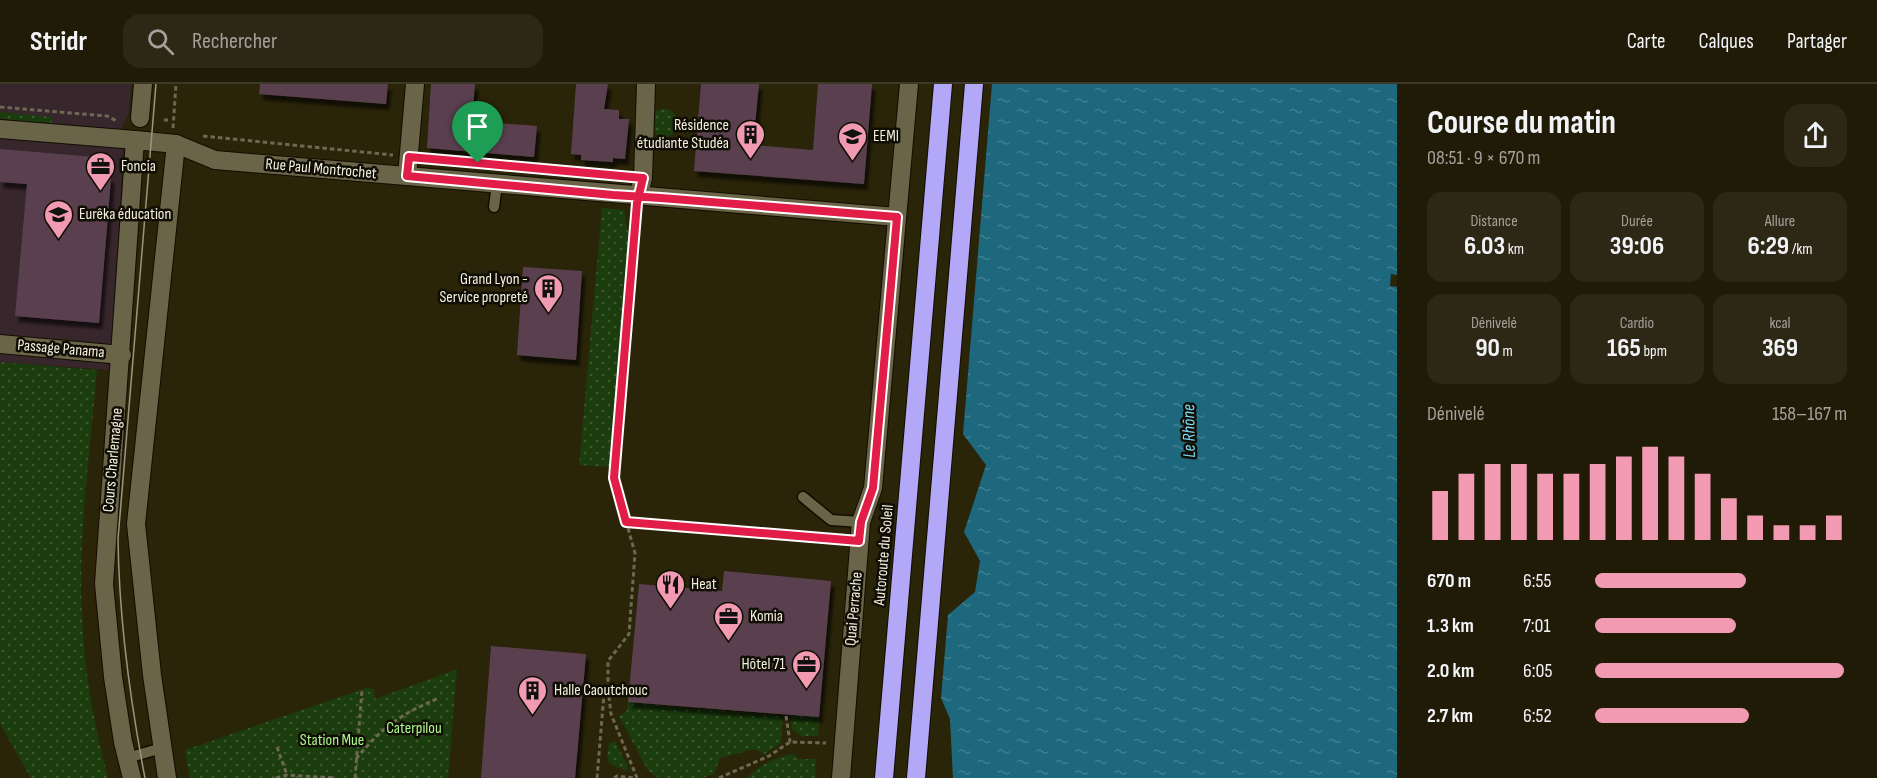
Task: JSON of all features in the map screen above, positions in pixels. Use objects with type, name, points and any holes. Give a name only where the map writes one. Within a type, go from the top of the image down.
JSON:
[{"type":"highway","name":"Autoroute du Soleil","points":[[884,778],[943,84]]},
{"type":"highway","points":[[916,778],[974,84]]},
{"type":"street","points":[[140,118],[143,84]]},
{"type":"street","points":[[407,176],[415,84]]},
{"type":"street","points":[[638,197],[643,178],[646,84]]},
{"type":"street","name":"Quai Perrache","points":[[841,778],[859,541],[861,522],[873,488],[909,84]]},
{"type":"street","name":"Rue Paul Montrochet","points":[[0,129],[135,140],[173,136],[215,160],[897,217]]},
{"type":"street","name":"Cours Charlemagne","points":[[167,778],[136,524],[173,136]]},
{"type":"street","name":"Cours Charlemagne","points":[[132,778],[113,677],[104,584],[122,355],[135,140]]},
{"type":"street","name":"Passage Panama","points":[[0,344],[122,355]]},
{"type":"lane","points":[[494,207],[497,184]]},
{"type":"lane","points":[[803,497],[831,520],[861,522]]},
{"type":"lane","points":[[127,758],[162,748]]},
{"type":"path","points":[[173,136],[176,84]]},
{"type":"path","points":[[0,107],[107,116],[120,123]]},
{"type":"path","points":[[193,134],[478,163]]},
{"type":"path","points":[[615,778],[617,776],[636,778],[611,714],[608,661],[629,634],[635,553],[614,478],[638,197]]},
{"type":"path","points":[[626,522],[859,541]]},
{"type":"path","points":[[597,778],[604,694],[608,687]]},
{"type":"path","points":[[355,778],[362,690]]},
{"type":"path","points":[[356,759],[379,731],[406,712],[439,698]]},
{"type":"path","points":[[786,716],[790,742]]},
{"type":"path","points":[[719,778],[769,756],[790,742],[843,743]]},
{"type":"path","points":[[277,747],[287,775]]},
{"type":"path","points":[[276,778],[287,775],[335,778]]},
{"type":"shaded area","points":[[0,84],[131,84],[129,113],[119,133],[123,149],[112,370],[0,362]]},
{"type":"green space","points":[[664,109],[674,113],[678,123],[674,133],[664,137],[654,133],[650,123],[654,113]]},
{"type":"green space","points":[[0,112],[53,117],[52,123],[0,119]]},
{"type":"green space","points":[[602,208],[624,210],[629,239],[611,467],[579,465]]},
{"type":"green space","points":[[0,362],[97,370],[83,523],[81,585],[90,697],[108,778],[31,778],[0,724]]},
{"type":"green space","points":[[457,669],[448,778],[190,778],[185,750],[366,688],[374,689],[375,699]]},
{"type":"green space","points":[[628,702],[783,716],[781,743],[765,754],[754,749],[720,758],[714,774],[702,778],[659,778],[648,771],[619,716],[627,711]]},
{"type":"green space","points":[[790,715],[819,717],[818,736],[801,736],[792,729]]},
{"type":"green space","points":[[615,741],[628,766],[626,771],[610,764],[607,757],[609,743]]},
{"type":"green space","points":[[794,754],[798,759],[816,759],[815,778],[747,778],[769,762]]},
{"type":"water","name":"Le Rhône","points":[[992,84],[1397,84],[1397,275],[1391,274],[1390,286],[1397,287],[1397,778],[953,778],[950,719],[941,698],[948,615],[975,592],[980,561],[964,532],[986,465],[963,434]]},
{"type":"building","points":[[260,84],[388,84],[386,104],[259,94]]},
{"type":"building","points":[[431,84],[475,84],[472,121],[537,126],[534,157],[427,148]]},
{"type":"building","points":[[576,84],[608,84],[604,109],[619,110],[619,119],[629,119],[625,159],[613,158],[613,162],[581,160],[581,155],[571,154]]},
{"type":"building","points":[[701,84],[759,84],[753,145],[813,150],[818,84],[872,84],[864,184],[694,171]]},
{"type":"building","name":"Eurêka éducation","points":[[0,149],[94,157],[111,179],[99,323],[15,316],[27,184],[0,182]]},
{"type":"building","name":"Grand Lyon - Service propreté","points":[[523,267],[582,271],[576,360],[517,355]]},
{"type":"building","points":[[724,571],[831,581],[819,717],[628,702],[639,584],[722,591]]},
{"type":"building","name":"Halle Caoutchouc","points":[[491,646],[586,654],[575,778],[481,778]]},
{"type":"tram line","points":[[145,778],[126,659],[118,539],[156,84]]},
{"type":"place","name":"Résidence étudiante Studéa","points":[[750,160]]},
{"type":"place","name":"EEMI","points":[[852,162]]},
{"type":"place","name":"Foncia","points":[[100,192]]},
{"type":"place","name":"Eurêka éducation","points":[[58,240]]},
{"type":"place","name":"Grand Lyon - Service propreté","points":[[549,314]]},
{"type":"place","name":"Heat","points":[[670,610]]},
{"type":"place","name":"Komia","points":[[729,642]]},
{"type":"place","name":"Hôtel 71","points":[[806,690]]},
{"type":"place","name":"Halle Caoutchouc","points":[[533,716]]},
{"type":"route","points":[[478,163],[409,157],[407,176],[613,195],[638,197],[661,198],[897,217],[873,488],[861,522],[859,541],[626,522],[614,478],[637,203],[638,197],[643,178],[478,163]]},
{"type":"park label","name":"Caterpilou","points":[[414,728]]},
{"type":"park label","name":"Station Mue","points":[[332,740]]}]
